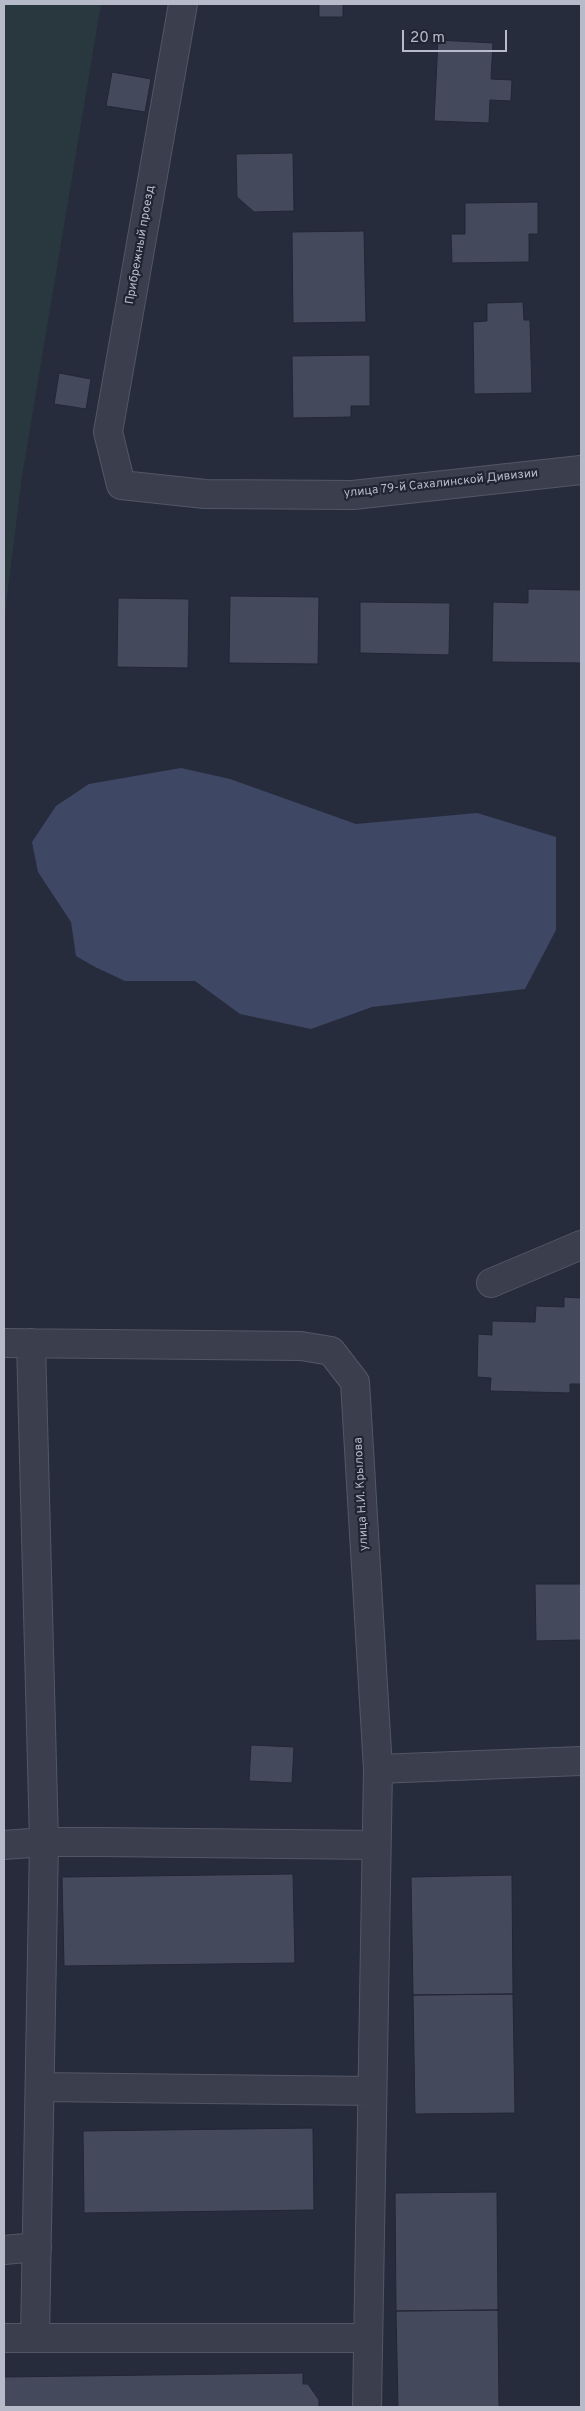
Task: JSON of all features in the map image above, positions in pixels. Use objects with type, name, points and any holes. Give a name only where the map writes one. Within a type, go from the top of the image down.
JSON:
[{"type":"street","name":"Прибрежный проезд","points":[[121,485],[108,432],[183,4]]},
{"type":"street","name":"улица 79-й Сахалинской Дивизии","points":[[121,485],[205,494],[353,495],[581,470]]},
{"type":"street","points":[[491,1283],[581,1245]]},
{"type":"street","name":"улица Н.И. Крылова","points":[[4,1343],[301,1346],[331,1351],[355,1382],[378,1770],[367,2407]]},
{"type":"street","points":[[31,1343],[44,1842],[35,2338]]},
{"type":"street","points":[[378,1770],[581,1761]]},
{"type":"street","points":[[4,1845],[44,1842],[376,1845]]},
{"type":"street","points":[[40,2087],[372,2091]]},
{"type":"street","points":[[4,2250],[37,2248]]},
{"type":"street","points":[[4,2338],[368,2338]]},
{"type":"shaded area","points":[[4,4],[101,4],[22,476],[4,621]]},
{"type":"water","points":[[181,768],[230,779],[356,824],[477,813],[556,837],[556,930],[525,989],[372,1007],[311,1029],[240,1014],[195,981],[125,981],[76,956],[71,922],[38,872],[32,842],[56,806],[89,784]]},
{"type":"building","points":[[319,4],[343,4],[343,17],[319,17]]},
{"type":"building","points":[[438,40],[493,43],[491,79],[512,80],[511,101],[490,100],[489,123],[434,121]]},
{"type":"building","points":[[112,72],[151,79],[145,112],[106,106]]},
{"type":"building","points":[[293,153],[294,211],[254,212],[237,197],[236,154]]},
{"type":"building","points":[[538,202],[538,234],[529,234],[529,262],[452,263],[451,234],[465,234],[465,203]]},
{"type":"building","points":[[364,231],[366,322],[293,323],[292,232]]},
{"type":"building","points":[[523,302],[524,320],[530,320],[532,393],[474,394],[473,322],[487,321],[487,303]]},
{"type":"building","points":[[370,355],[370,406],[351,406],[351,417],[293,418],[292,356]]},
{"type":"building","points":[[59,373],[91,379],[86,409],[54,404]]},
{"type":"building","points":[[528,589],[581,590],[581,663],[492,662],[493,602],[528,603]]},
{"type":"building","points":[[230,596],[319,597],[318,664],[229,663]]},
{"type":"building","points":[[118,598],[189,599],[188,668],[117,667]]},
{"type":"building","points":[[360,602],[450,603],[449,655],[360,653]]},
{"type":"building","points":[[564,1297],[581,1298],[581,1384],[570,1384],[570,1393],[490,1391],[491,1378],[477,1377],[478,1334],[492,1335],[492,1321],[535,1322],[536,1306],[564,1307]]},
{"type":"building","points":[[535,1584],[581,1584],[581,1640],[536,1641]]},
{"type":"building","points":[[251,1745],[294,1747],[292,1783],[249,1781]]},
{"type":"building","points":[[293,1874],[295,1963],[64,1966],[62,1877]]},
{"type":"building","points":[[512,1875],[513,1994],[413,1995],[411,1877]]},
{"type":"building","points":[[513,1994],[515,2113],[415,2114],[413,1995]]},
{"type":"building","points":[[313,2128],[314,2210],[84,2213],[83,2131]]},
{"type":"building","points":[[497,2192],[498,2310],[396,2311],[395,2193]]},
{"type":"building","points":[[498,2310],[499,2407],[398,2407],[396,2311]]},
{"type":"building","points":[[303,2373],[303,2384],[308,2384],[319,2400],[319,2407],[4,2407],[4,2377]]}]
